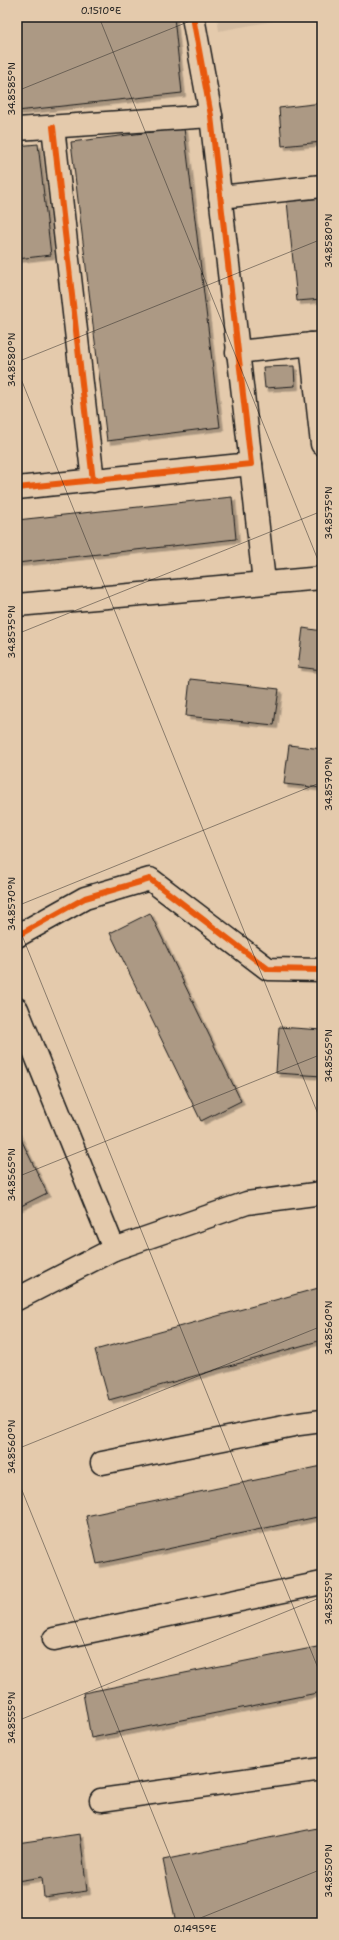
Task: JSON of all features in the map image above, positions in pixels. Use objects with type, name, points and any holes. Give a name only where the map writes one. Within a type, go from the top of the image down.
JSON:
[{"type":"street","points":[[193,17],[211,116],[264,582]]},
{"type":"street","points":[[17,129],[211,116]]},
{"type":"street","points":[[53,127],[94,481]]},
{"type":"street","points":[[220,197],[322,186]]},
{"type":"street","points":[[237,352],[316,344],[322,444]]},
{"type":"street","points":[[17,488],[251,464]]},
{"type":"street","points":[[17,605],[322,578]]},
{"type":"street","points":[[17,936],[85,898],[150,879],[268,969],[322,970]]},
{"type":"street","points":[[17,1009],[114,1249]]},
{"type":"street","points":[[17,1299],[114,1249],[247,1204],[322,1193]]},
{"type":"street","points":[[102,1463],[322,1420]]},
{"type":"street","points":[[54,1639],[322,1583]]},
{"type":"street","points":[[101,1800],[322,1769]]},
{"type":"shaded area","points":[[217,17],[296,17],[219,31]]},
{"type":"building","points":[[17,17],[174,17],[182,93],[17,111]]},
{"type":"building","points":[[322,103],[322,142],[282,146],[279,108]]},
{"type":"building","points":[[184,128],[220,427],[107,441],[71,142]]},
{"type":"building","points":[[38,144],[51,255],[17,259],[17,146]]},
{"type":"building","points":[[322,198],[322,299],[297,301],[287,201]]},
{"type":"building","points":[[294,366],[295,386],[265,388],[263,367]]},
{"type":"building","points":[[232,497],[236,539],[17,563],[17,520]]},
{"type":"building","points":[[303,628],[322,631],[322,670],[298,667]]},
{"type":"building","points":[[190,679],[279,689],[274,725],[186,716]]},
{"type":"building","points":[[289,745],[322,749],[322,788],[284,784]]},
{"type":"building","points":[[150,913],[241,1101],[201,1121],[110,933]]},
{"type":"building","points":[[279,1027],[322,1030],[322,1076],[276,1073]]},
{"type":"building","points":[[17,1131],[47,1193],[17,1208]]},
{"type":"building","points":[[322,1287],[322,1340],[109,1400],[95,1350]]},
{"type":"building","points":[[322,1466],[322,1516],[97,1564],[86,1516]]},
{"type":"building","points":[[322,1646],[322,1692],[91,1738],[83,1693]]},
{"type":"building","points":[[322,1827],[322,1923],[176,1923],[163,1860]]},
{"type":"building","points":[[80,1834],[87,1891],[44,1897],[42,1877],[17,1881],[17,1843]]},
{"type":"cycle path","points":[[17,488],[251,464],[211,116],[193,17]]},
{"type":"cycle path","points":[[53,127],[93,481]]},
{"type":"cycle path","points":[[17,936],[85,898],[150,879],[268,969],[322,970]]}]
